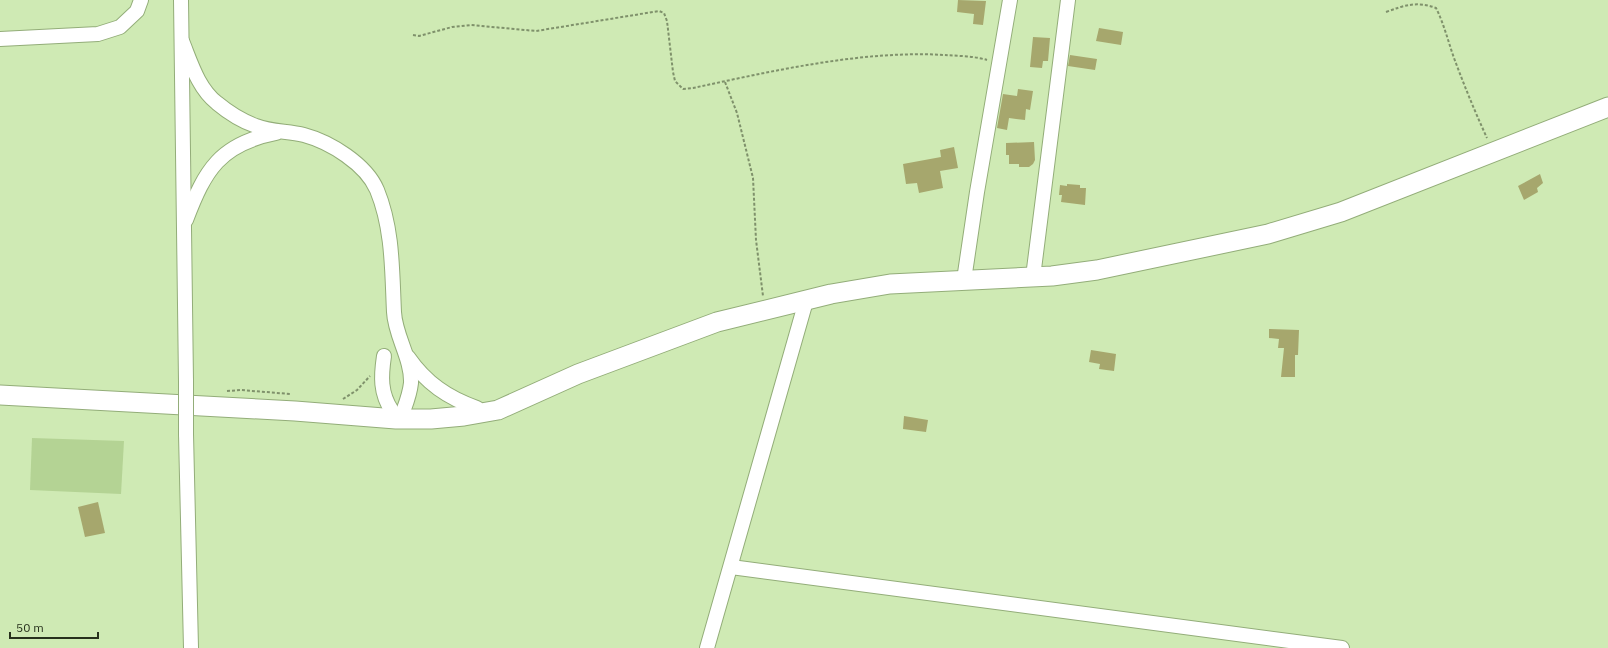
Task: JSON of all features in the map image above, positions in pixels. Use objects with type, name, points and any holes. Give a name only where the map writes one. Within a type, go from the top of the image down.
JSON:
[{"type":"main road","points":[[0,395],[295,411],[396,419],[431,419],[464,416],[498,410],[578,374],[717,322],[830,294],[890,284],[1052,276],[1097,270],[1268,234],[1341,212],[1608,106]]},
{"type":"street","points":[[0,39],[98,34],[120,27],[137,11],[141,0]]},
{"type":"street","points":[[181,0],[186,434],[191,648]]},
{"type":"street","points":[[964,280],[977,192],[1010,0]]},
{"type":"street","points":[[1033,277],[1068,0]]},
{"type":"street","points":[[182,41],[200,83],[216,102],[236,117],[258,127],[304,135],[323,142],[344,153],[361,168],[376,188],[384,208],[389,236],[394,322],[404,350],[411,382],[398,410],[386,401],[382,387],[381,372],[384,356]]},
{"type":"street","points":[[183,228],[196,194],[218,160],[234,147],[252,139],[282,131]]},
{"type":"street","points":[[707,648],[806,301]]},
{"type":"street","points":[[404,350],[415,367],[445,394],[477,408]]},
{"type":"street","points":[[731,567],[1342,648]]},
{"type":"path","points":[[1386,12],[1405,5],[1425,4],[1436,8],[1443,22],[1453,56],[1493,152]]},
{"type":"path","points":[[413,35],[419,36],[452,27],[471,25],[536,31],[660,11],[664,13],[667,21],[676,81],[683,89],[822,62],[921,54],[985,60],[999,65]]},
{"type":"path","points":[[725,81],[737,113],[753,178],[756,240],[762,293],[770,310]]},
{"type":"path","points":[[340,400],[357,390],[371,374]]},
{"type":"path","points":[[221,392],[242,390],[292,395]]},
{"type":"green space","points":[[32,438],[124,441],[121,494],[30,490]]},
{"type":"building","points":[[958,0],[986,1],[983,25],[973,24],[974,14],[957,12]]},
{"type":"building","points":[[1099,28],[1123,32],[1121,45],[1096,41]]},
{"type":"building","points":[[1033,37],[1050,38],[1048,61],[1043,61],[1042,68],[1030,67]]},
{"type":"building","points":[[1070,55],[1097,59],[1095,70],[1068,66]]},
{"type":"building","points":[[1018,89],[1033,91],[1030,110],[1026,109],[1025,120],[1009,118],[1007,130],[997,128],[1003,94],[1017,96]]},
{"type":"building","points":[[1034,142],[1035,160],[1033,164],[1029,167],[1019,167],[1019,164],[1009,164],[1009,155],[1006,155],[1006,143]]},
{"type":"building","points":[[954,147],[958,168],[940,171],[943,188],[919,193],[917,183],[906,184],[903,164],[941,157],[940,150]]},
{"type":"building","points":[[1540,174],[1543,183],[1537,188],[1538,192],[1524,200],[1518,186]]},
{"type":"building","points":[[1067,184],[1080,185],[1080,188],[1086,188],[1085,205],[1061,202],[1062,195],[1059,195],[1060,185],[1067,186]]},
{"type":"building","points":[[1269,329],[1299,330],[1298,355],[1295,355],[1295,377],[1281,377],[1284,348],[1278,348],[1279,339],[1269,338]]},
{"type":"building","points":[[1091,350],[1116,354],[1114,371],[1099,369],[1100,364],[1089,362]]},
{"type":"building","points":[[904,416],[928,420],[926,432],[903,429]]},
{"type":"building","points":[[98,502],[105,533],[85,537],[78,507]]}]
